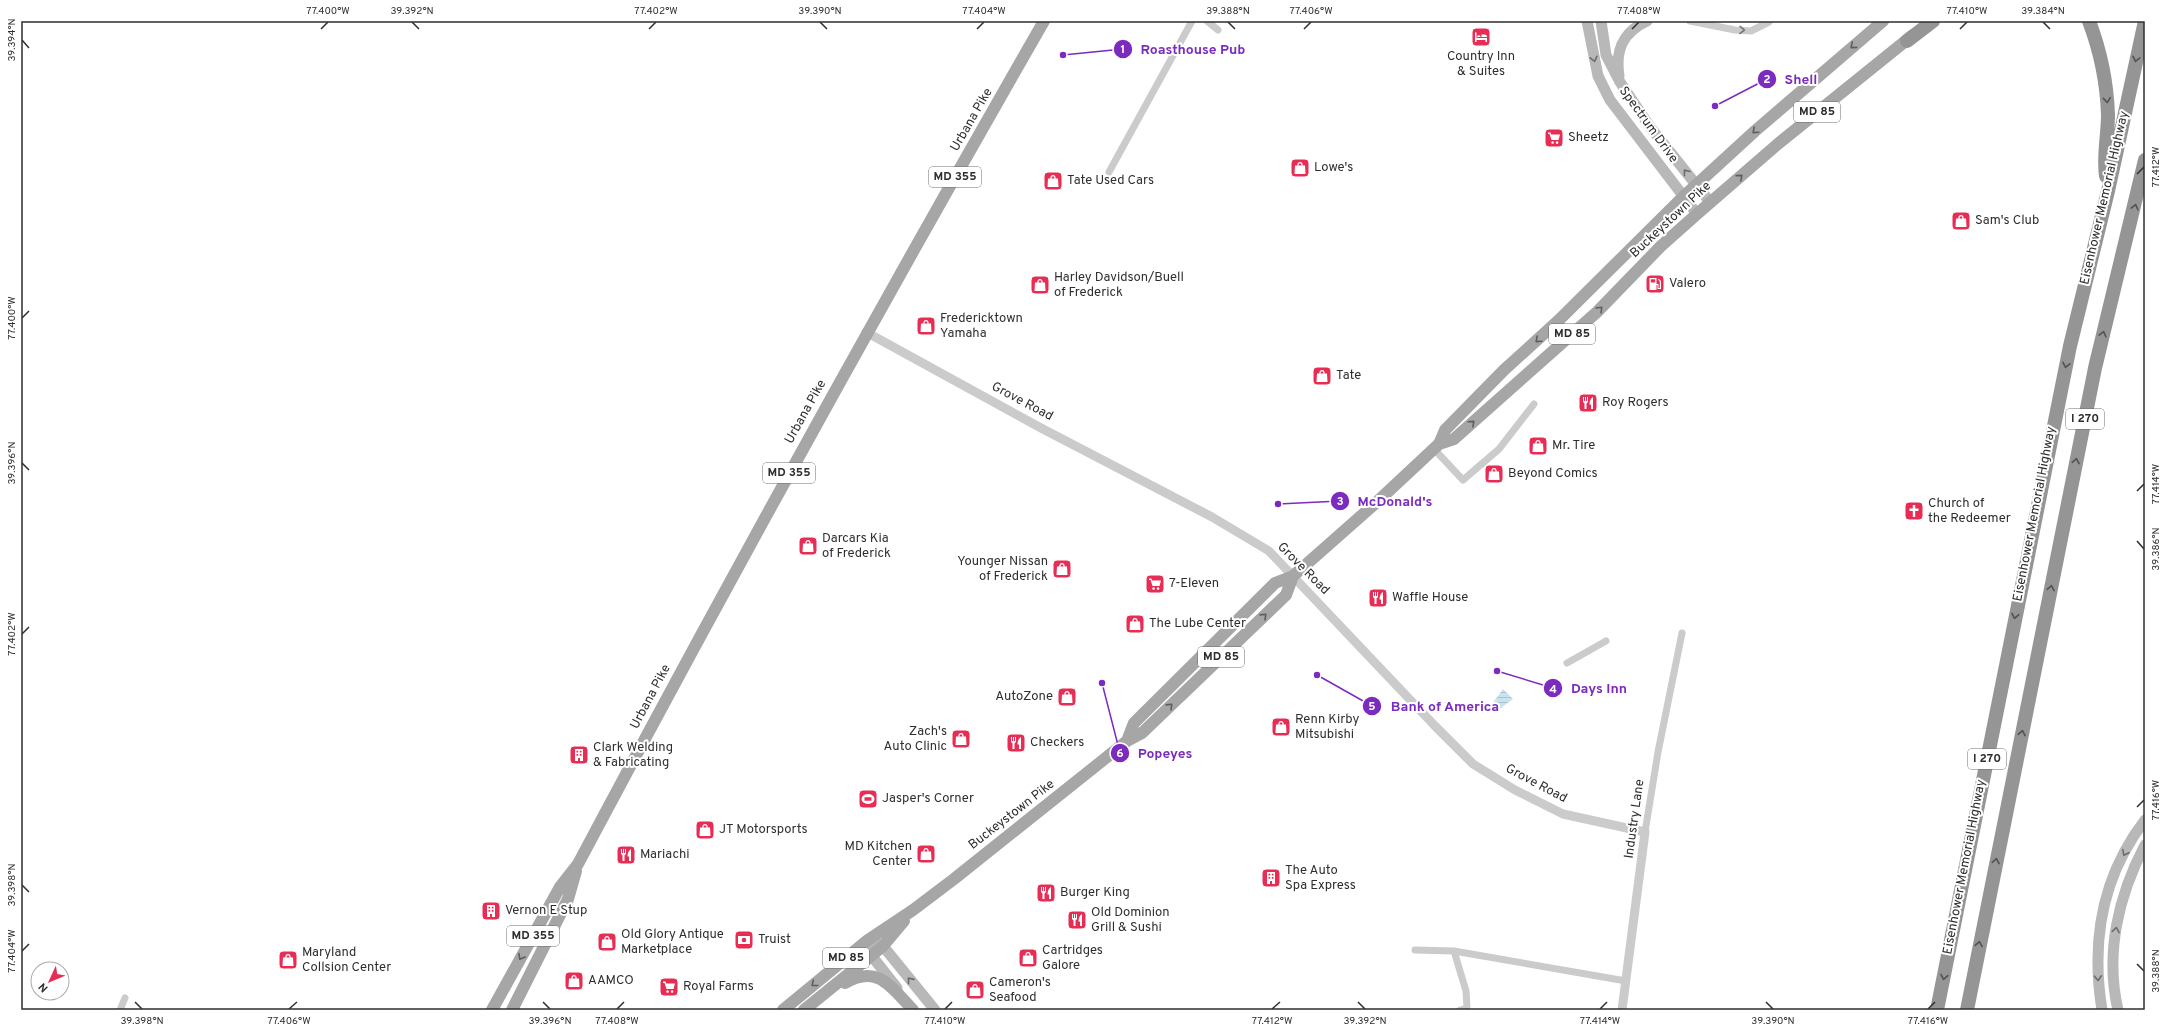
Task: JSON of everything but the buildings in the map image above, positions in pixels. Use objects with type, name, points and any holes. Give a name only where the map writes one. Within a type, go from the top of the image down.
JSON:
[{"type":"highway","points":[[1907,41],[1933,21]]},
{"type":"highway","points":[[2089,21],[2104,76],[2108,115],[2104,166],[2108,191]]},
{"type":"highway","name":"Eisenhower Memorial Highway","points":[[1937,1010],[2070,346],[2108,191],[2144,21]]},
{"type":"highway","name":"I 270","points":[[1967,1010],[2095,368],[2142,179],[2145,160]]},
{"type":"main road","name":"Urbana Pike","points":[[492,1010],[560,888],[578,864],[701,632],[866,332],[1044,21]]},
{"type":"main road","name":"Spectrum Drive","points":[[1587,21],[1598,76],[1610,100],[1697,214]]},
{"type":"main road","name":"Spectrum Drive","points":[[1600,21],[1606,55],[1620,82],[1650,127],[1710,202]]},
{"type":"main road","points":[[1620,82],[1617,66],[1623,39],[1633,29],[1647,21]]},
{"type":"main road","name":"Buckeystown Pike","points":[[783,1010],[868,940],[912,910],[1127,741],[1134,723],[1275,583],[1293,576],[1378,501],[1437,446],[1445,430],[1504,370],[1559,320],[1683,197],[1755,131],[1883,21]]},
{"type":"main road","name":"Buckeystown Pike","points":[[1437,446],[1454,439],[1592,316],[1661,246],[1710,202],[1779,143],[1907,41],[1928,21]]},
{"type":"main road","points":[[2102,1010],[2098,961],[2100,922],[2104,903],[2120,862],[2135,834],[2145,820]]},
{"type":"main road","points":[[2118,1010],[2114,992],[2113,961],[2115,930],[2122,899],[2132,869],[2145,846]]},
{"type":"main road","name":"Urbana Pike","points":[[512,1010],[568,899],[578,864]]},
{"type":"main road","name":"Buckeystown Pike","points":[[804,1010],[883,946],[912,910]]},
{"type":"main road","points":[[868,940],[883,946],[935,1010]]},
{"type":"main road","points":[[868,940],[871,955],[914,1010]]},
{"type":"main road","points":[[816,1000],[855,977],[873,975],[889,985],[914,1010]]},
{"type":"street","points":[[1109,172],[1192,21]]},
{"type":"street","points":[[1207,21],[1218,30]]},
{"type":"street","points":[[1690,21],[1735,30],[1751,31],[1766,22],[1778,21]]},
{"type":"street","name":"Grove Road","points":[[866,332],[1041,428],[1219,521],[1269,551],[1435,726],[1474,764],[1515,790],[1563,814],[1645,832]]},
{"type":"street","points":[[1437,446],[1463,480],[1498,449],[1534,404]]},
{"type":"street","name":"Industry Lane","points":[[1622,1010],[1645,832],[1658,752],[1682,633]]},
{"type":"street","points":[[1567,662],[1606,641]]},
{"type":"street","points":[[1415,950],[1454,951],[1626,981]]},
{"type":"street","points":[[1454,951],[1466,991],[1467,1008],[1460,1010]]},
{"type":"street","points":[[120,1010],[125,998]]},
{"type":"water","points":[[1503,689],[1513,699],[1498,710],[1492,704]]},
{"type":"place","name":"Country Inn & Suites","points":[[1481,37]]},
{"type":"place","name":"Roasthouse Pub","points":[[1063,55]]},
{"type":"place","name":"Shell","points":[[1715,106]]},
{"type":"place","name":"Sheetz","points":[[1554,138]]},
{"type":"place","name":"Lowe's","points":[[1300,168]]},
{"type":"place","name":"Tate Used Cars","points":[[1053,181]]},
{"type":"place","name":"Sam's Club","points":[[1961,221]]},
{"type":"place","name":"Valero","points":[[1655,284]]},
{"type":"place","name":"Harley Davidson/Buell of Frederick","points":[[1040,285]]},
{"type":"place","name":"Fredericktown Yamaha","points":[[926,326]]},
{"type":"place","name":"Tate","points":[[1322,376]]},
{"type":"place","name":"Roy Rogers","points":[[1588,403]]},
{"type":"place","name":"Mr. Tire","points":[[1538,446]]},
{"type":"place","name":"Beyond Comics","points":[[1494,474]]},
{"type":"place","name":"McDonald's","points":[[1278,504]]},
{"type":"place","name":"Church of the Redeemer","points":[[1914,511]]},
{"type":"place","name":"Darcars Kia of Frederick","points":[[808,546]]},
{"type":"place","name":"Younger Nissan of Frederick","points":[[1062,569]]},
{"type":"place","name":"7-Eleven","points":[[1155,584]]},
{"type":"place","name":"Waffle House","points":[[1378,598]]},
{"type":"place","name":"The Lube Center","points":[[1135,624]]},
{"type":"place","name":"Days Inn","points":[[1497,671]]},
{"type":"place","name":"Bank of America","points":[[1317,675]]},
{"type":"place","name":"Popeyes","points":[[1102,683]]},
{"type":"place","name":"AutoZone","points":[[1067,697]]},
{"type":"place","name":"Renn Kirby Mitsubishi","points":[[1281,727]]},
{"type":"place","name":"Zach's Auto Clinic","points":[[961,739]]},
{"type":"place","name":"Checkers","points":[[1016,743]]},
{"type":"place","name":"Clark Welding & Fabricating","points":[[579,755]]},
{"type":"place","name":"Jasper's Corner","points":[[868,799]]},
{"type":"place","name":"JT Motorsports","points":[[705,830]]},
{"type":"place","name":"MD Kitchen Center","points":[[926,854]]},
{"type":"place","name":"Mariachi","points":[[626,855]]},
{"type":"place","name":"The Auto Spa Express","points":[[1271,878]]},
{"type":"place","name":"Burger King","points":[[1046,893]]},
{"type":"place","name":"Vernon E Stup","points":[[491,911]]},
{"type":"place","name":"Old Dominion Grill & Sushi","points":[[1077,920]]},
{"type":"place","name":"Truist","points":[[744,940]]},
{"type":"place","name":"Old Glory Antique Marketplace","points":[[607,942]]},
{"type":"place","name":"Cartridges Galore","points":[[1028,958]]},
{"type":"place","name":"Maryland Collsion Center","points":[[288,960]]},
{"type":"place","name":"AAMCO","points":[[574,981]]},
{"type":"place","name":"Royal Farms","points":[[669,987]]},
{"type":"place","name":"Cameron's Seafood","points":[[975,990]]}]
